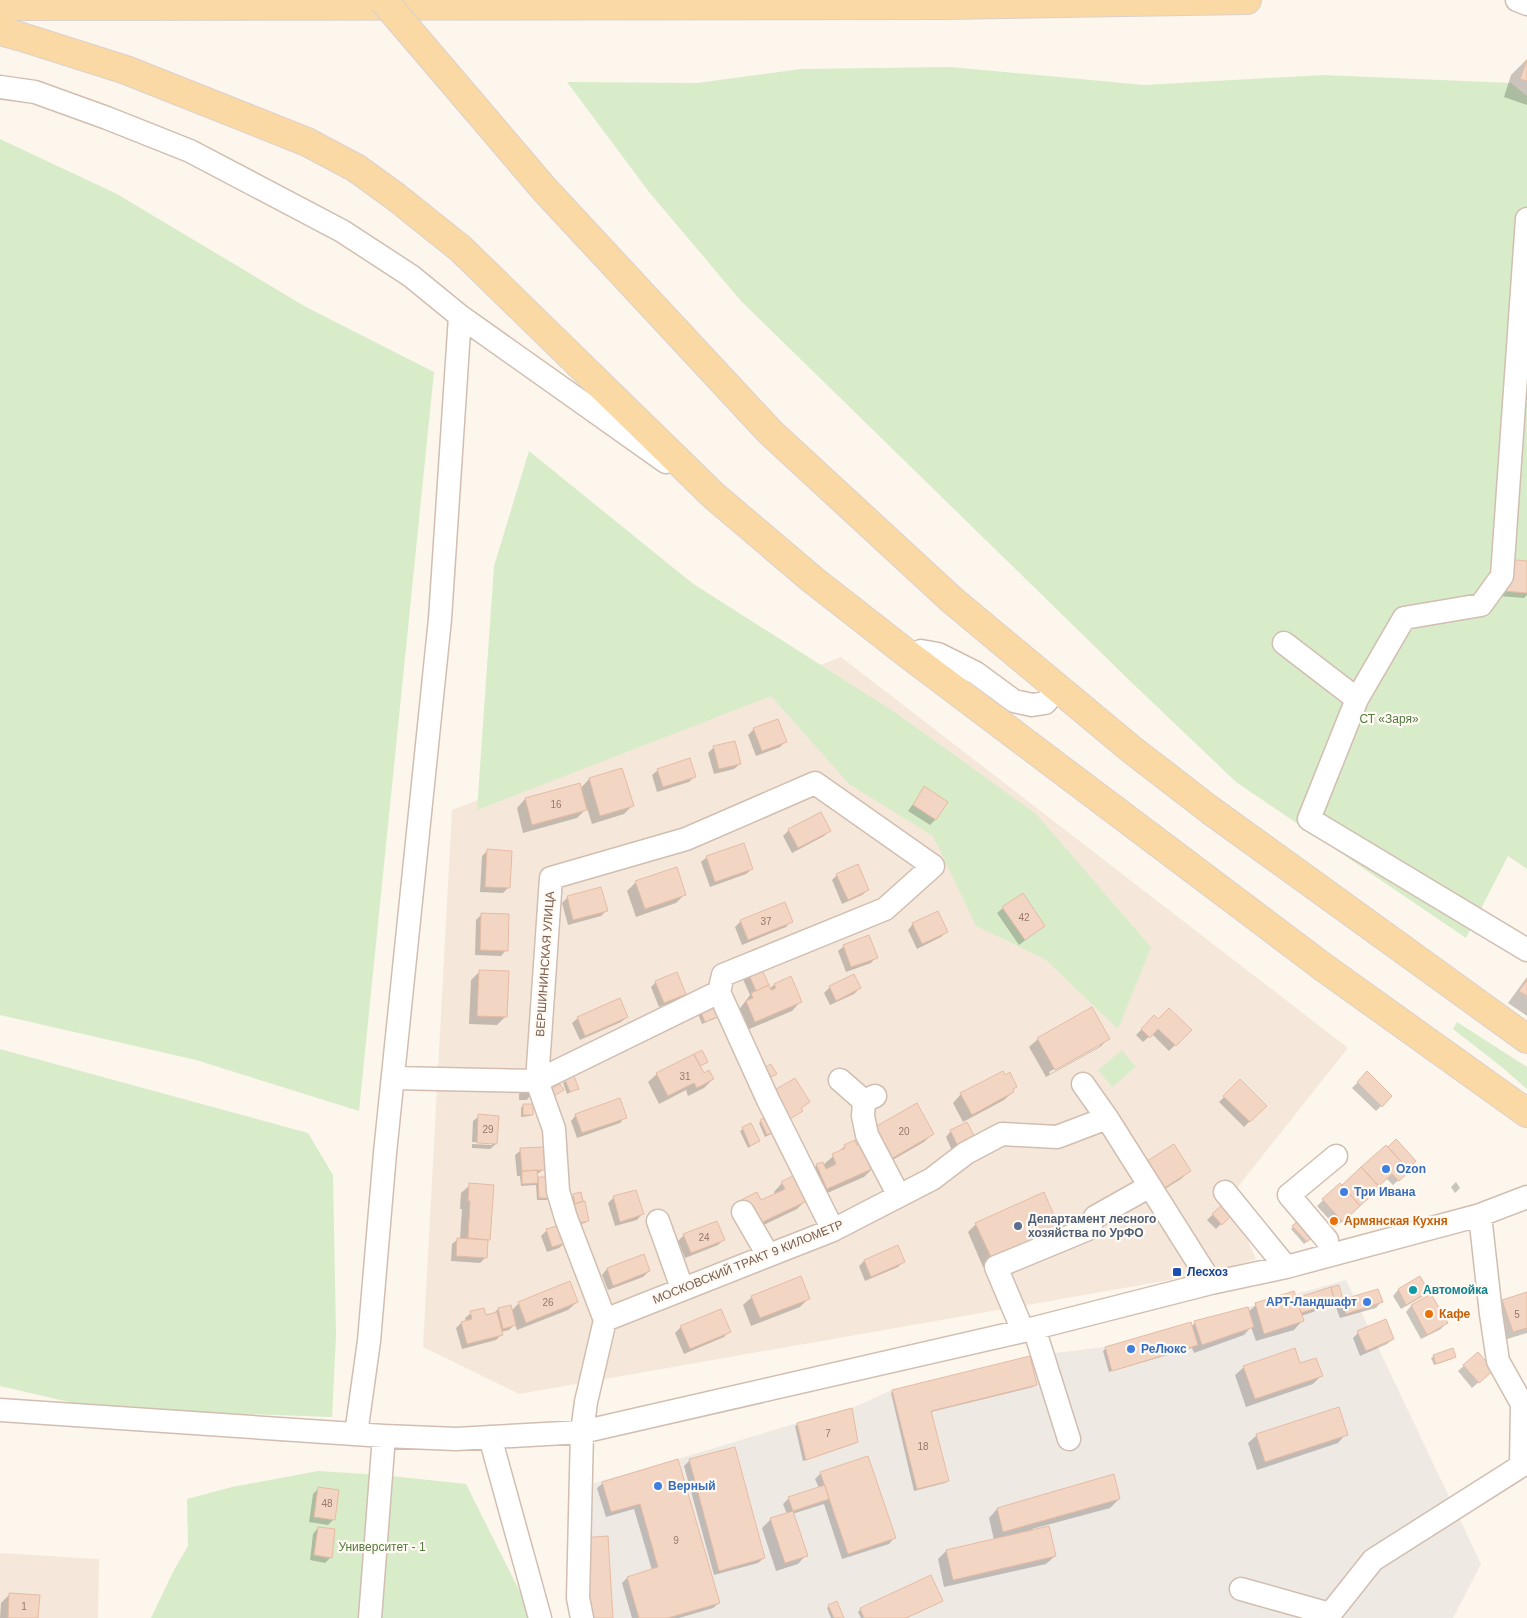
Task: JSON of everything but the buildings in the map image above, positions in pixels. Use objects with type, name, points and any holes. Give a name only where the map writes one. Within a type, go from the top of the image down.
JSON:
[{"type":"main road","points":[[383,0],[545,190],[770,432],[952,600],[1131,749],[1210,810],[1527,1039]]},
{"type":"main road","points":[[0,6],[926,5],[1247,0]]},
{"type":"main road","points":[[0,32],[22,36],[126,70],[307,142],[356,168],[461,249],[714,496],[814,580],[908,655],[1316,961],[1527,1113]]},
{"type":"street","points":[[1517,0],[1527,4]]},
{"type":"street","points":[[0,87],[35,92],[190,151],[342,231],[411,276],[460,316],[714,496]]},
{"type":"street","points":[[1527,219],[1502,576],[1481,605],[1404,618],[1357,699],[1309,819],[1527,950]]},
{"type":"street","points":[[356,1434],[369,1341],[393,1078],[440,619],[460,316]]},
{"type":"street","points":[[1284,643],[1357,699]]},
{"type":"street","points":[[908,655],[921,651],[946,658],[976,673],[1014,701],[1032,705],[1045,703],[1058,688]]},
{"type":"street","name":"ВЕРШИНИНСКАЯ УЛИЦА","points":[[605,1320],[566,1218],[558,1191],[554,1129],[537,1081],[551,878],[686,839],[815,783],[933,866],[884,909],[723,975],[719,992]]},
{"type":"street","points":[[393,1078],[537,1081],[719,992],[768,1100],[833,1230]]},
{"type":"street","points":[[840,1080],[870,1098],[863,1116],[867,1135],[898,1196]]},
{"type":"street","points":[[1082,1084],[1107,1118],[1212,1284]]},
{"type":"street","name":"МОСКОВСКИЙ ТРАКТ 9 КИЛОМЕТР","points":[[605,1320],[833,1230],[932,1179],[966,1153],[1002,1134],[1057,1137],[1107,1118]]},
{"type":"street","points":[[1327,1240],[1289,1195],[1336,1156]]},
{"type":"street","points":[[1069,1439],[1029,1330],[996,1267],[1088,1229],[1095,1217],[1150,1186]]},
{"type":"street","points":[[1225,1192],[1286,1266]]},
{"type":"street","points":[[0,1410],[384,1436],[456,1439],[582,1432],[1029,1330],[1480,1215],[1527,1197]]},
{"type":"street","points":[[743,1212],[768,1255]]},
{"type":"street","points":[[1241,1590],[1330,1614],[1373,1560],[1521,1466],[1522,1404],[1498,1361],[1480,1215]]},
{"type":"street","points":[[658,1221],[682,1288]]},
{"type":"street","points":[[582,1618],[578,1598],[582,1432],[586,1402],[605,1320]]},
{"type":"street","points":[[370,1618],[384,1436]]},
{"type":"street","points":[[490,1437],[540,1618]]},
{"type":"shaded area","points":[[841,657],[1348,1048],[1229,1198],[1256,1259],[1215,1272],[519,1394],[423,1347],[452,810]]},
{"type":"shaded area","points":[[1346,1280],[1481,1564],[1453,1618],[588,1618],[584,1486],[852,1408],[892,1390],[1030,1356],[1105,1347]]},
{"type":"shaded area","points":[[0,1553],[99,1559],[98,1618],[0,1618]]},
{"type":"green space","name":"СТ «Заря»","points":[[950,67],[1144,85],[1323,75],[1511,83],[1527,96],[1527,869],[1508,856],[1466,938],[1236,782],[741,301],[649,192],[567,82],[697,83],[801,69]]},
{"type":"green space","points":[[0,139],[117,194],[306,307],[434,372],[359,1111],[196,1060],[0,1015]]},
{"type":"green space","points":[[529,451],[692,583],[896,713],[1036,814],[1151,947],[1118,1029],[1045,959],[976,926],[933,836],[849,784],[771,696],[477,810],[494,566]]},
{"type":"green space","points":[[1457,1022],[1527,1067],[1527,1089],[1453,1029]]},
{"type":"green space","points":[[0,1049],[308,1133],[333,1175],[336,1336],[332,1417],[99,1409],[0,1386]]},
{"type":"green space","points":[[1122,1050],[1136,1067],[1112,1087],[1098,1070]]},
{"type":"green space","name":"Университет - 1","points":[[318,1471],[382,1475],[466,1484],[533,1618],[151,1618],[188,1546],[187,1499],[232,1487]]},
{"type":"place","name":"Ozon","points":[[1386,1169]]},
{"type":"place","name":"Три Ивана","points":[[1344,1192]]},
{"type":"place","name":"Армянская Кухня","points":[[1334,1221]]},
{"type":"place","name":"Департамент лесного хозяйства по УрФО","points":[[1018,1226]]},
{"type":"place","name":"Лесхоз","points":[[1177,1272]]},
{"type":"place","name":"Автомойка","points":[[1413,1290]]},
{"type":"place","name":"АРТ-Ландшафт","points":[[1367,1302]]},
{"type":"place","name":"Кафе","points":[[1429,1314]]},
{"type":"place","name":"РеЛюкс","points":[[1131,1349]]},
{"type":"place","name":"Верный","points":[[658,1486]]}]
